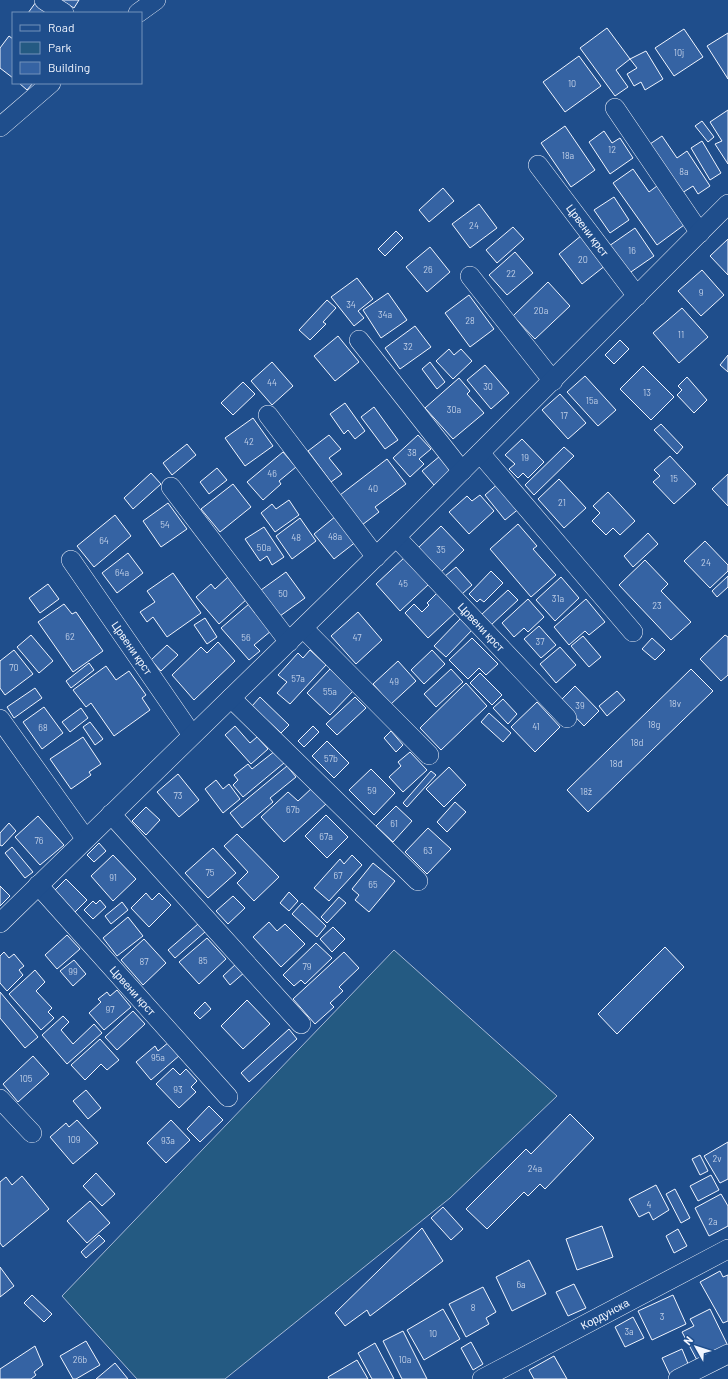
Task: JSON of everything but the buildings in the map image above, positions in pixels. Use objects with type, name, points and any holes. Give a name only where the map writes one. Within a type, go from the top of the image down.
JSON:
[{"type":"street","points":[[44,0],[62,12]]},
{"type":"street","points":[[139,12],[156,0]]},
{"type":"street","points":[[0,127],[51,84]]},
{"type":"street","points":[[615,108],[700,233]]},
{"type":"street","name":"Црвени крст","points":[[538,165],[637,296]]},
{"type":"street","points":[[0,923],[85,838],[376,557],[728,204]]},
{"type":"street","points":[[470,276],[553,381]]},
{"type":"street","points":[[358,340],[462,471]]},
{"type":"street","points":[[268,415],[376,557]]},
{"type":"street","points":[[480,453],[633,632]]},
{"type":"street","points":[[171,487],[289,642]]},
{"type":"street","name":"Црвени крст","points":[[396,537],[567,718]]},
{"type":"street","name":"Црвени крст","points":[[71,560],[192,735]]},
{"type":"street","points":[[303,628],[429,755]]},
{"type":"street","points":[[231,698],[418,881]]},
{"type":"street","points":[[0,719],[85,838]]},
{"type":"street","points":[[111,814],[301,1024]]},
{"type":"street","name":"Црвени крст","points":[[38,885],[228,1097]]},
{"type":"street","points":[[0,1099],[32,1133]]},
{"type":"street","name":"Кордунска","points":[[482,1379],[728,1249]]},
{"type":"street","points":[[678,1379],[728,1354]]},
{"type":"green space","points":[[394,950],[557,1096],[450,1198],[225,1379],[137,1379],[62,1296]]}]
